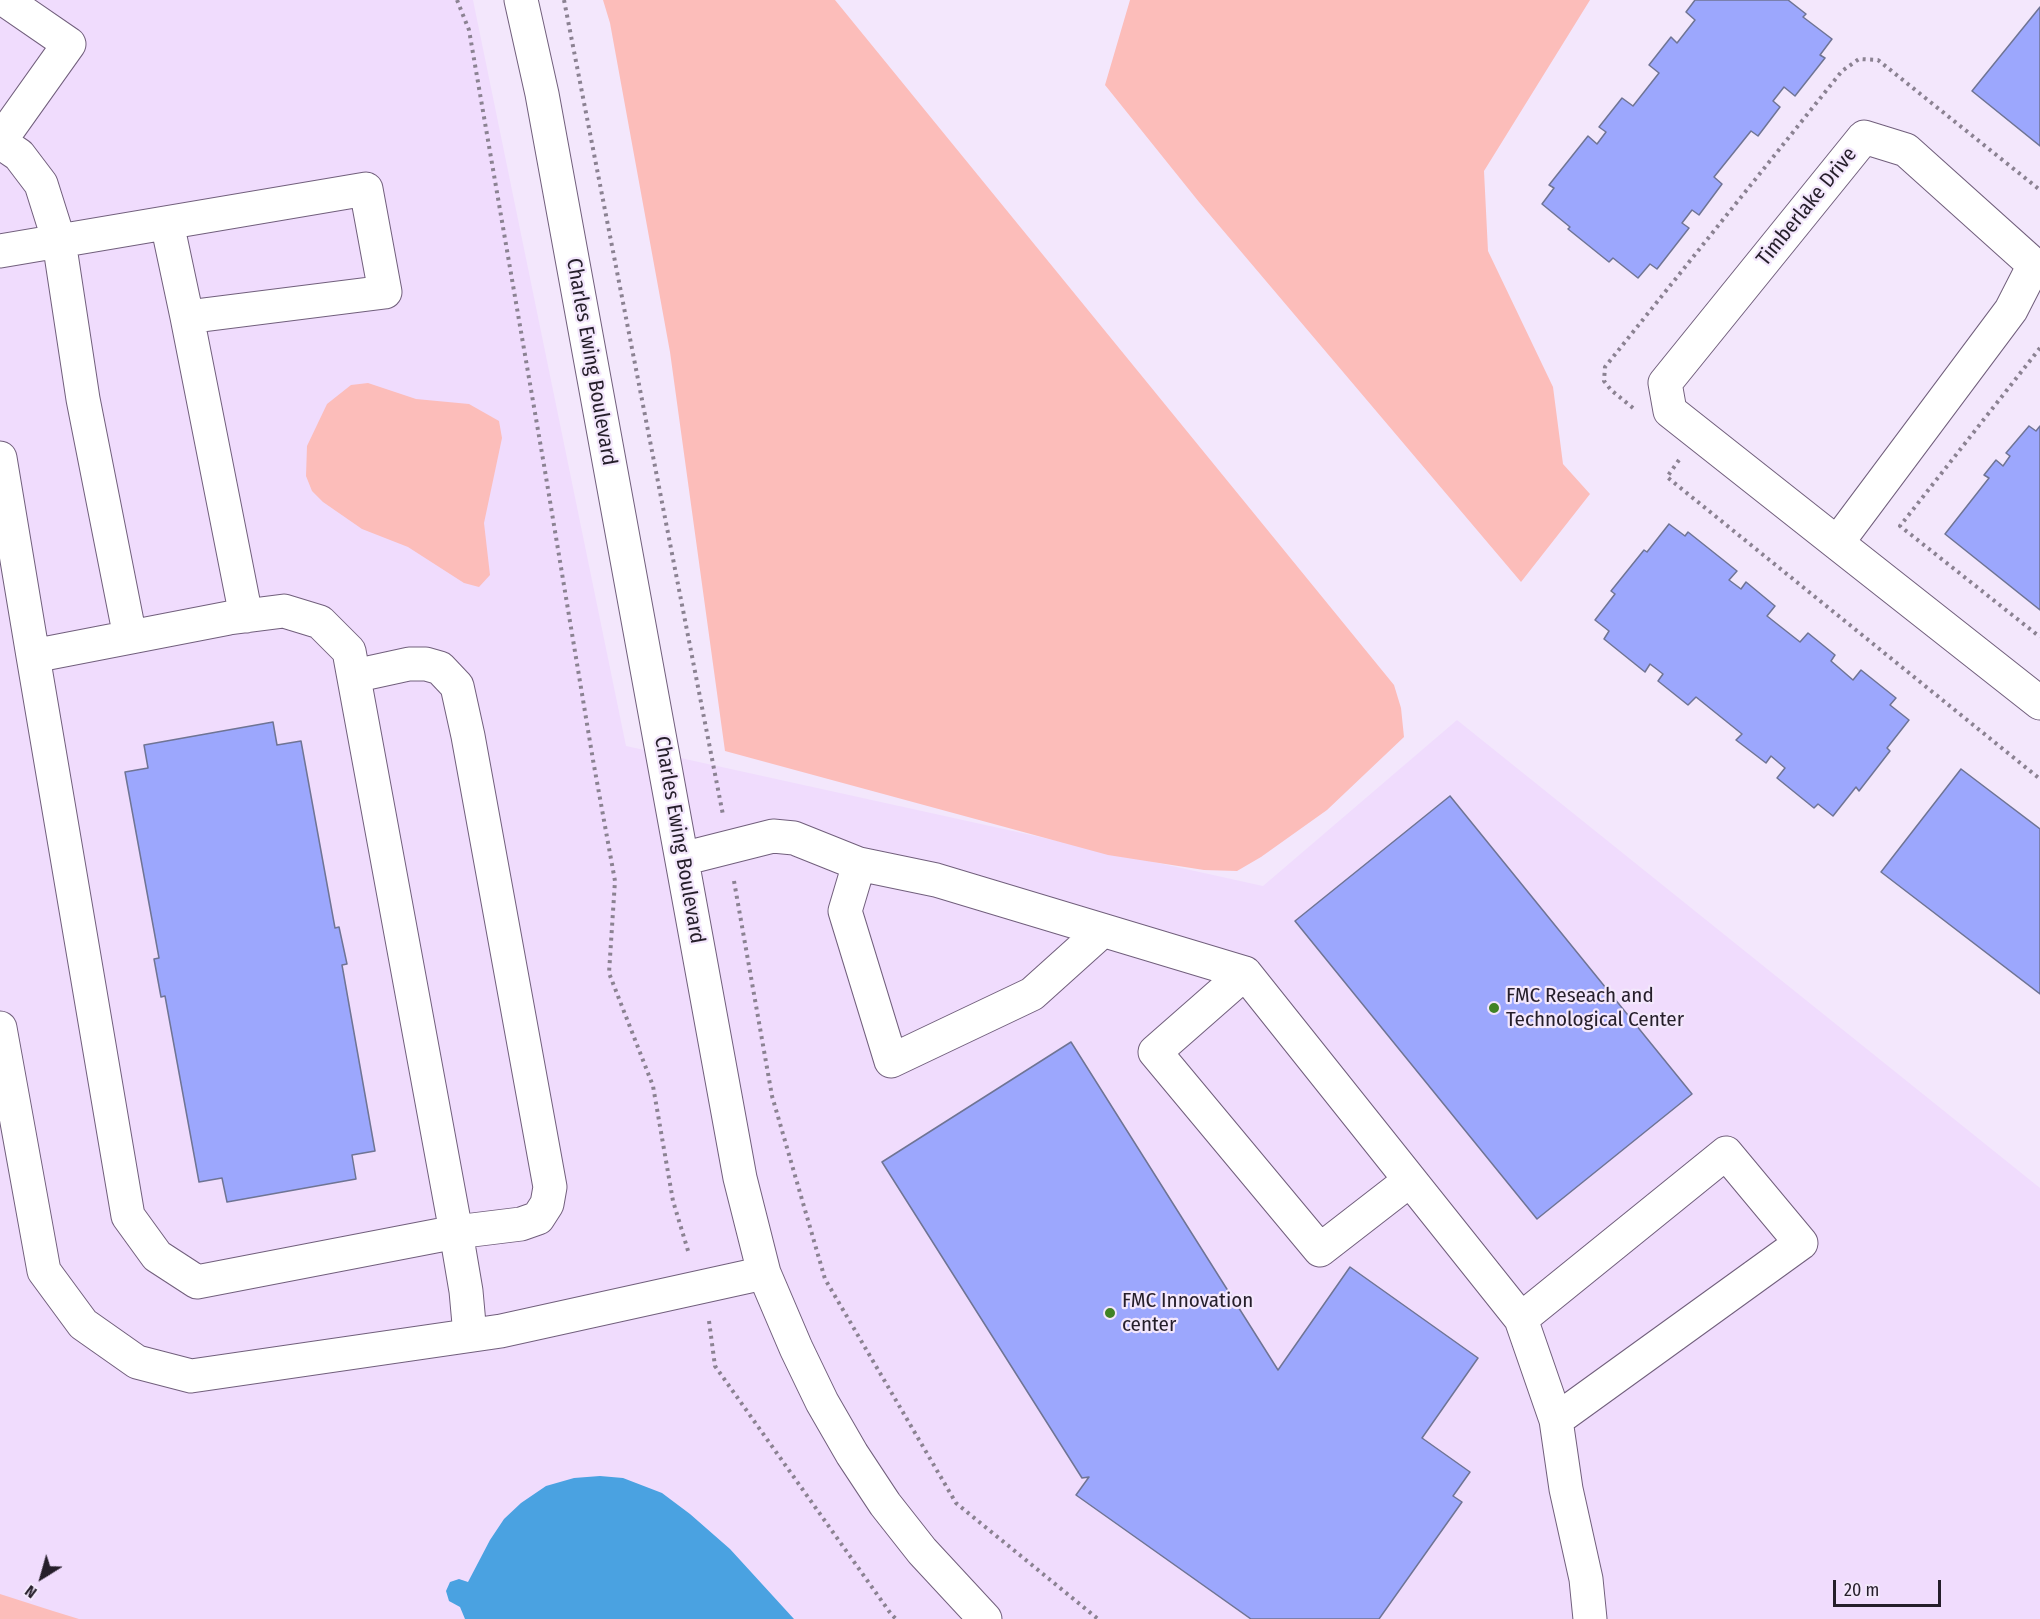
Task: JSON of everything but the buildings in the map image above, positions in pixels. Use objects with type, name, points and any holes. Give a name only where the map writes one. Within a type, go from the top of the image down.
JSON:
[{"type":"street","points":[[5,0],[69,44],[0,142],[19,155],[41,184],[58,242],[83,399],[130,637]]},
{"type":"street","name":"Charles Ewing Boulevard","points":[[521,0],[542,94],[740,1178],[764,1273],[822,1402],[852,1454],[885,1504],[921,1551],[985,1619]]},
{"type":"street","name":"Timberlake Drive","points":[[1838,543],[2011,310],[2034,265],[1906,150],[1864,137],[1665,383],[1670,411],[2040,703]]},
{"type":"street","points":[[0,251],[366,189],[384,292],[187,317]]},
{"type":"street","points":[[167,223],[246,616]]},
{"type":"street","points":[[0,458],[128,1216],[157,1256],[197,1282],[456,1232],[521,1224],[538,1218],[547,1204],[550,1187],[457,686],[440,668],[426,664],[410,664],[354,676]]},
{"type":"street","points":[[33,656],[284,610],[320,622],[349,651],[456,1232],[466,1291],[470,1335]]},
{"type":"street","points":[[682,859],[773,836],[794,838],[859,864],[936,880],[1245,974],[1521,1320],[1556,1420],[1566,1489],[1586,1579],[1590,1619]]},
{"type":"street","points":[[859,864],[845,911],[891,1061],[1032,994],[1102,931]]},
{"type":"street","points":[[1245,974],[1155,1052],[1320,1250],[1409,1181]]},
{"type":"street","points":[[0,1028],[44,1271],[83,1324],[137,1362],[191,1376],[501,1331],[764,1273]]},
{"type":"street","points":[[1521,1320],[1726,1153],[1801,1243],[1556,1420]]},
{"type":"path","points":[[457,0],[469,30],[615,881],[609,973],[653,1086],[673,1201],[711,1328],[716,1366],[896,1619]]},
{"type":"path","points":[[1640,414],[1611,390],[1604,381],[1605,367],[1842,71],[1859,59],[1878,60],[2040,190]]},
{"type":"path","points":[[2040,348],[1900,526],[2040,637]]},
{"type":"path","points":[[1684,453],[1667,477],[2040,779]]},
{"type":"shaded area","points":[[0,0],[473,0],[626,746],[1263,886],[1457,720],[2040,1188],[2040,1619],[0,1619]]},
{"type":"shaded area","points":[[603,0],[835,0],[1394,685],[1401,708],[1404,737],[1327,810],[1261,857],[1237,871],[1204,870],[1108,855],[725,751],[670,352],[610,23]]},
{"type":"shaded area","points":[[1130,0],[1590,0],[1484,171],[1488,251],[1553,387],[1563,464],[1590,494],[1521,582],[1199,202],[1105,85]]},
{"type":"shaded area","points":[[368,383],[416,399],[469,404],[499,421],[502,438],[484,523],[490,575],[479,587],[464,583],[408,547],[362,529],[323,502],[312,491],[306,476],[307,446],[327,404],[351,385]]},
{"type":"shaded area","points":[[0,1594],[53,1611],[79,1619],[0,1619]]},
{"type":"water","points":[[600,1476],[623,1478],[662,1493],[730,1549],[794,1619],[465,1619],[460,1607],[449,1601],[446,1591],[450,1582],[459,1579],[468,1582],[504,1519],[521,1503],[546,1486],[574,1478]]},
{"type":"place","name":"FMC Reseach and Technological Center","points":[[1494,1008]]},
{"type":"place","name":"FMC Innovation center","points":[[1110,1313]]}]
